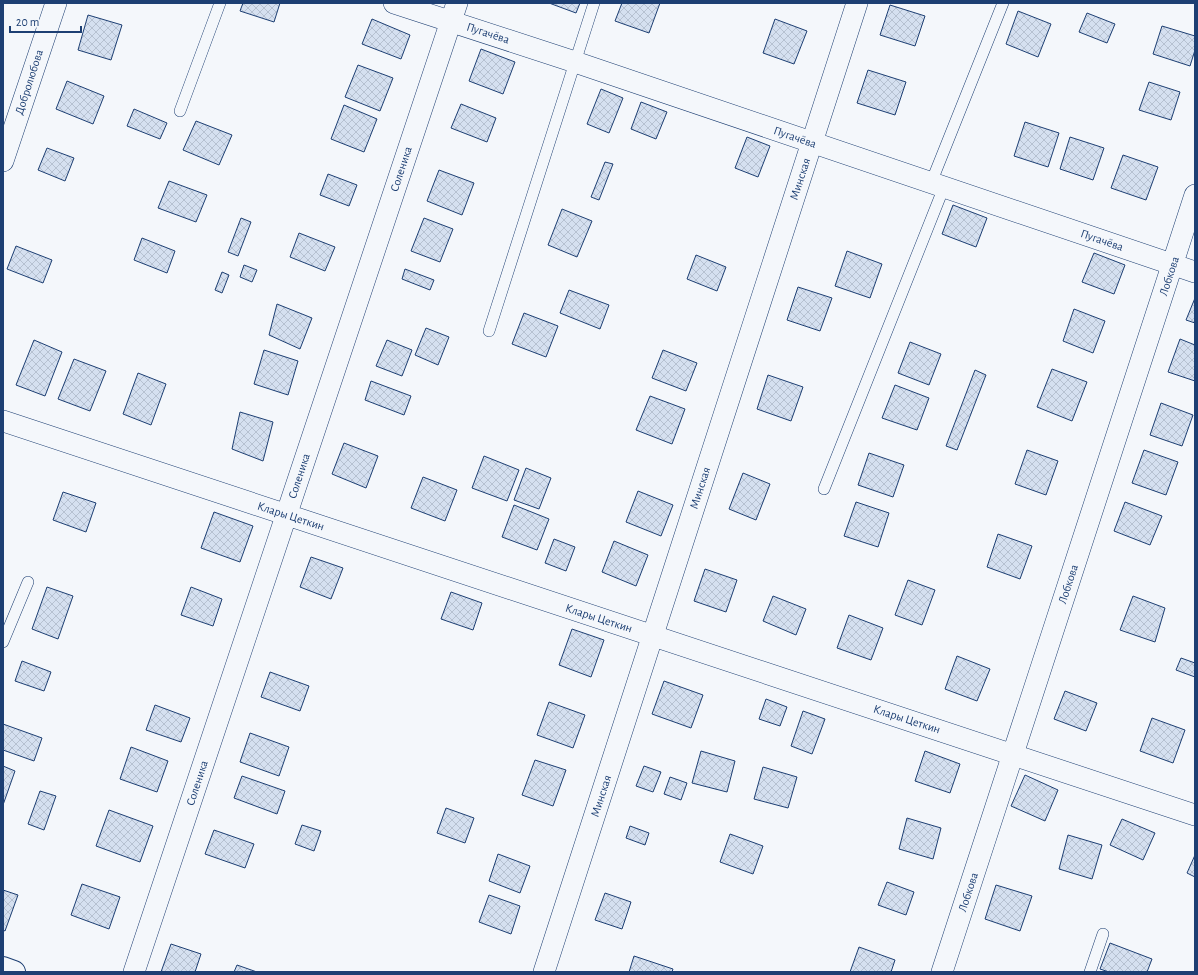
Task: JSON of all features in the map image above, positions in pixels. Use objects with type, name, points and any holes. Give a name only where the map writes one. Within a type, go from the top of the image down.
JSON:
[{"type":"street","name":"Добролюбова","points":[[3,161],[56,3]]},
{"type":"street","name":"Пугачёва","points":[[394,3],[454,12],[575,62],[1195,272]]},
{"type":"street","name":"Минская","points":[[544,972],[857,3]]},
{"type":"street","name":"Соленика","points":[[134,972],[454,12]]},
{"type":"street","name":"Лобкова","points":[[942,972],[1195,195]]},
{"type":"street","name":"Клары Цеткин","points":[[3,421],[1195,815]]},
{"type":"street","points":[[3,968],[14,972]]},
{"type":"lane","points":[[180,111],[220,3]]},
{"type":"lane","points":[[489,332],[594,3]]},
{"type":"lane","points":[[824,489],[1003,3]]},
{"type":"lane","points":[[3,642],[28,582]]},
{"type":"lane","points":[[1090,972],[1103,934]]},
{"type":"building","points":[[243,3],[280,3],[274,22],[240,11]]},
{"type":"building","points":[[549,3],[580,3],[576,13]]},
{"type":"building","points":[[622,3],[660,3],[649,33],[615,21]]},
{"type":"building","points":[[890,5],[925,16],[915,46],[880,35]]},
{"type":"building","points":[[1018,11],[1051,24],[1038,57],[1006,44]]},
{"type":"building","points":[[1087,13],[1115,24],[1107,43],[1079,32]]},
{"type":"building","points":[[88,15],[122,25],[111,60],[78,50]]},
{"type":"building","points":[[372,19],[410,35],[401,59],[362,44]]},
{"type":"building","points":[[775,19],[807,31],[794,64],[763,53]]},
{"type":"building","points":[[1162,26],[1195,36],[1195,50],[1190,66],[1153,54]]},
{"type":"building","points":[[481,49],[515,62],[503,94],[469,81]]},
{"type":"building","points":[[358,65],[393,78],[380,111],[345,97]]},
{"type":"building","points":[[868,70],[906,82],[895,115],[857,103]]},
{"type":"building","points":[[67,81],[104,96],[93,124],[56,109]]},
{"type":"building","points":[[1149,82],[1180,92],[1171,120],[1139,110]]},
{"type":"building","points":[[601,89],[623,98],[609,133],[587,124]]},
{"type":"building","points":[[641,102],[667,112],[656,139],[631,129]]},
{"type":"building","points":[[461,104],[496,118],[487,142],[451,128]]},
{"type":"building","points":[[344,105],[377,119],[364,152],[331,139]]},
{"type":"building","points":[[134,109],[167,123],[160,139],[127,126]]},
{"type":"building","points":[[196,121],[232,135],[219,165],[183,150]]},
{"type":"building","points":[[1025,122],[1059,133],[1048,167],[1014,156]]},
{"type":"building","points":[[747,137],[770,146],[758,177],[735,168]]},
{"type":"building","points":[[1070,137],[1104,148],[1093,180],[1060,169]]},
{"type":"building","points":[[47,148],[74,158],[65,181],[38,170]]},
{"type":"building","points":[[1123,155],[1158,167],[1146,200],[1111,188]]},
{"type":"building","points":[[605,162],[613,164],[599,200],[591,197]]},
{"type":"building","points":[[439,170],[474,183],[462,215],[427,201]]},
{"type":"building","points":[[328,174],[357,185],[349,206],[320,195]]},
{"type":"building","points":[[169,181],[207,195],[196,222],[158,208]]},
{"type":"building","points":[[953,205],[987,218],[976,247],[942,234]]},
{"type":"building","points":[[562,209],[592,221],[577,257],[548,245]]},
{"type":"building","points":[[241,218],[251,222],[238,256],[228,252]]},
{"type":"building","points":[[424,218],[453,229],[440,262],[411,251]]},
{"type":"building","points":[[299,233],[335,247],[325,271],[290,257]]},
{"type":"building","points":[[142,238],[175,251],[167,273],[134,260]]},
{"type":"building","points":[[16,246],[52,260],[43,283],[7,269]]},
{"type":"building","points":[[847,251],[882,264],[870,298],[835,286]]},
{"type":"building","points":[[1094,253],[1125,265],[1114,294],[1082,282]]},
{"type":"building","points":[[696,255],[726,267],[717,291],[687,279]]},
{"type":"building","points":[[244,265],[257,270],[252,282],[240,277]]},
{"type":"building","points":[[405,269],[434,280],[430,290],[402,279]]},
{"type":"building","points":[[222,272],[229,275],[222,293],[215,290]]},
{"type":"building","points":[[798,287],[832,298],[820,331],[787,320]]},
{"type":"building","points":[[569,290],[609,305],[600,329],[560,313]]},
{"type":"building","points":[[1195,298],[1195,323],[1186,320]]},
{"type":"building","points":[[277,304],[312,318],[300,349],[269,335]]},
{"type":"building","points":[[1074,309],[1105,321],[1093,353],[1063,341]]},
{"type":"building","points":[[524,313],[558,326],[546,357],[512,344]]},
{"type":"building","points":[[426,328],[449,337],[438,365],[415,355]]},
{"type":"building","points":[[1180,339],[1195,345],[1195,381],[1168,372]]},
{"type":"building","points":[[34,340],[62,352],[45,396],[16,385]]},
{"type":"building","points":[[387,340],[412,350],[402,376],[376,366]]},
{"type":"building","points":[[910,342],[941,354],[929,385],[898,373]]},
{"type":"building","points":[[264,350],[298,361],[288,395],[254,384]]},
{"type":"building","points":[[663,350],[697,363],[686,391],[652,378]]},
{"type":"building","points":[[74,359],[106,371],[90,411],[58,399]]},
{"type":"building","points":[[1052,369],[1087,382],[1072,421],[1037,407]]},
{"type":"building","points":[[975,370],[986,375],[957,450],[946,446]]},
{"type":"building","points":[[138,373],[166,384],[151,425],[123,414]]},
{"type":"building","points":[[768,375],[803,387],[791,421],[757,409]]},
{"type":"building","points":[[371,381],[411,396],[404,415],[365,400]]},
{"type":"building","points":[[895,385],[929,398],[917,430],[882,418]]},
{"type":"building","points":[[650,396],[685,409],[672,444],[636,430]]},
{"type":"building","points":[[1161,403],[1193,415],[1182,446],[1150,435]]},
{"type":"building","points":[[240,412],[273,422],[263,461],[232,449]]},
{"type":"building","points":[[344,443],[378,456],[366,488],[332,474]]},
{"type":"building","points":[[1027,450],[1058,461],[1046,495],[1015,484]]},
{"type":"building","points":[[1144,450],[1178,462],[1166,495],[1132,483]]},
{"type":"building","points":[[869,453],[904,465],[893,497],[858,485]]},
{"type":"building","points":[[484,456],[519,470],[507,501],[472,488]]},
{"type":"building","points":[[526,468],[551,478],[539,509],[514,500]]},
{"type":"building","points":[[743,473],[770,484],[756,520],[729,509]]},
{"type":"building","points":[[423,477],[457,490],[445,521],[411,508]]},
{"type":"building","points":[[638,491],[673,505],[661,536],[626,522]]},
{"type":"building","points":[[63,492],[96,503],[86,532],[53,520]]},
{"type":"building","points":[[856,502],[889,513],[878,547],[844,536]]},
{"type":"building","points":[[1125,502],[1162,516],[1150,545],[1114,531]]},
{"type":"building","points":[[514,505],[549,519],[537,550],[502,537]]},
{"type":"building","points":[[214,512],[253,526],[240,562],[201,548]]},
{"type":"building","points":[[998,534],[1032,546],[1020,579],[987,567]]},
{"type":"building","points":[[554,539],[575,547],[566,571],[545,563]]},
{"type":"building","points":[[614,541],[648,555],[636,586],[602,572]]},
{"type":"building","points":[[311,557],[343,568],[331,599],[300,587]]},
{"type":"building","points":[[705,569],[737,580],[726,612],[694,601]]},
{"type":"building","points":[[908,580],[935,590],[922,625],[895,615]]},
{"type":"building","points":[[47,587],[73,596],[58,639],[32,629]]},
{"type":"building","points":[[191,587],[222,599],[213,626],[181,615]]},
{"type":"building","points":[[451,592],[482,603],[473,630],[441,619]]},
{"type":"building","points":[[773,596],[806,609],[796,635],[763,621]]},
{"type":"building","points":[[1133,596],[1165,608],[1155,642],[1120,630]]},
{"type":"building","points":[[849,615],[883,628],[871,660],[837,648]]},
{"type":"building","points":[[572,629],[604,640],[591,677],[559,665]]},
{"type":"building","points":[[957,656],[990,669],[977,701],[945,689]]},
{"type":"building","points":[[1181,658],[1195,663],[1195,677],[1176,670]]},
{"type":"building","points":[[22,661],[51,672],[44,691],[15,681]]},
{"type":"building","points":[[270,672],[309,686],[300,711],[261,697]]},
{"type":"building","points":[[664,681],[703,695],[691,728],[652,714]]},
{"type":"building","points":[[1065,691],[1097,703],[1086,731],[1054,719]]},
{"type":"building","points":[[766,699],[787,707],[780,726],[759,719]]},
{"type":"building","points":[[549,702],[585,715],[573,748],[537,735]]},
{"type":"building","points":[[155,705],[190,718],[181,742],[146,730]]},
{"type":"building","points":[[803,711],[825,719],[812,754],[791,746]]},
{"type":"building","points":[[1152,718],[1185,730],[1173,763],[1140,751]]},
{"type":"building","points":[[3,724],[42,738],[34,761],[3,750]]},
{"type":"building","points":[[250,733],[289,747],[279,776],[240,762]]},
{"type":"building","points":[[131,747],[168,761],[157,792],[120,779]]},
{"type":"building","points":[[701,751],[735,761],[727,792],[692,783]]},
{"type":"building","points":[[925,751],[960,764],[950,793],[915,781]]},
{"type":"building","points":[[535,760],[566,770],[553,806],[522,795]]},
{"type":"building","points":[[3,766],[15,771],[3,805]]},
{"type":"building","points":[[644,766],[661,772],[653,792],[636,786]]},
{"type":"building","points":[[763,767],[797,777],[788,808],[754,799]]},
{"type":"building","points":[[1025,775],[1058,790],[1045,821],[1011,806]]},
{"type":"building","points":[[242,776],[285,791],[277,814],[234,798]]},
{"type":"building","points":[[670,777],[687,783],[681,800],[664,794]]},
{"type":"building","points":[[40,791],[56,796],[44,830],[28,824]]},
{"type":"building","points":[[446,808],[474,818],[465,843],[437,833]]},
{"type":"building","points":[[109,810],[153,826],[140,862],[96,846]]},
{"type":"building","points":[[907,818],[941,828],[933,859],[899,849]]},
{"type":"building","points":[[1122,819],[1155,833],[1143,860],[1110,845]]},
{"type":"building","points":[[302,825],[321,831],[314,851],[295,844]]},
{"type":"building","points":[[630,826],[649,833],[645,845],[626,838]]},
{"type":"building","points":[[214,830],[254,844],[245,868],[205,854]]},
{"type":"building","points":[[730,834],[763,846],[753,874],[720,862]]},
{"type":"building","points":[[1068,835],[1102,845],[1092,879],[1059,869]]},
{"type":"building","points":[[498,854],[530,866],[520,893],[489,881]]},
{"type":"building","points":[[1195,855],[1195,877],[1187,873]]},
{"type":"building","points":[[887,882],[914,892],[906,915],[878,905]]},
{"type":"building","points":[[82,884],[120,897],[109,929],[71,915]]},
{"type":"building","points":[[996,885],[1032,896],[1020,931],[985,919]]},
{"type":"building","points":[[3,890],[18,895],[5,931],[3,930]]},
{"type":"building","points":[[605,893],[631,902],[622,929],[595,920]]},
{"type":"building","points":[[489,895],[520,906],[511,934],[479,922]]},
{"type":"building","points":[[1110,943],[1152,959],[1147,972],[1109,972],[1100,969]]},
{"type":"building","points":[[171,944],[201,954],[195,972],[161,972]]},
{"type":"building","points":[[859,947],[895,960],[891,972],[850,972]]},
{"type":"building","points":[[634,956],[673,969],[672,972],[629,972]]},
{"type":"building","points":[[237,965],[257,972],[234,972]]}]
